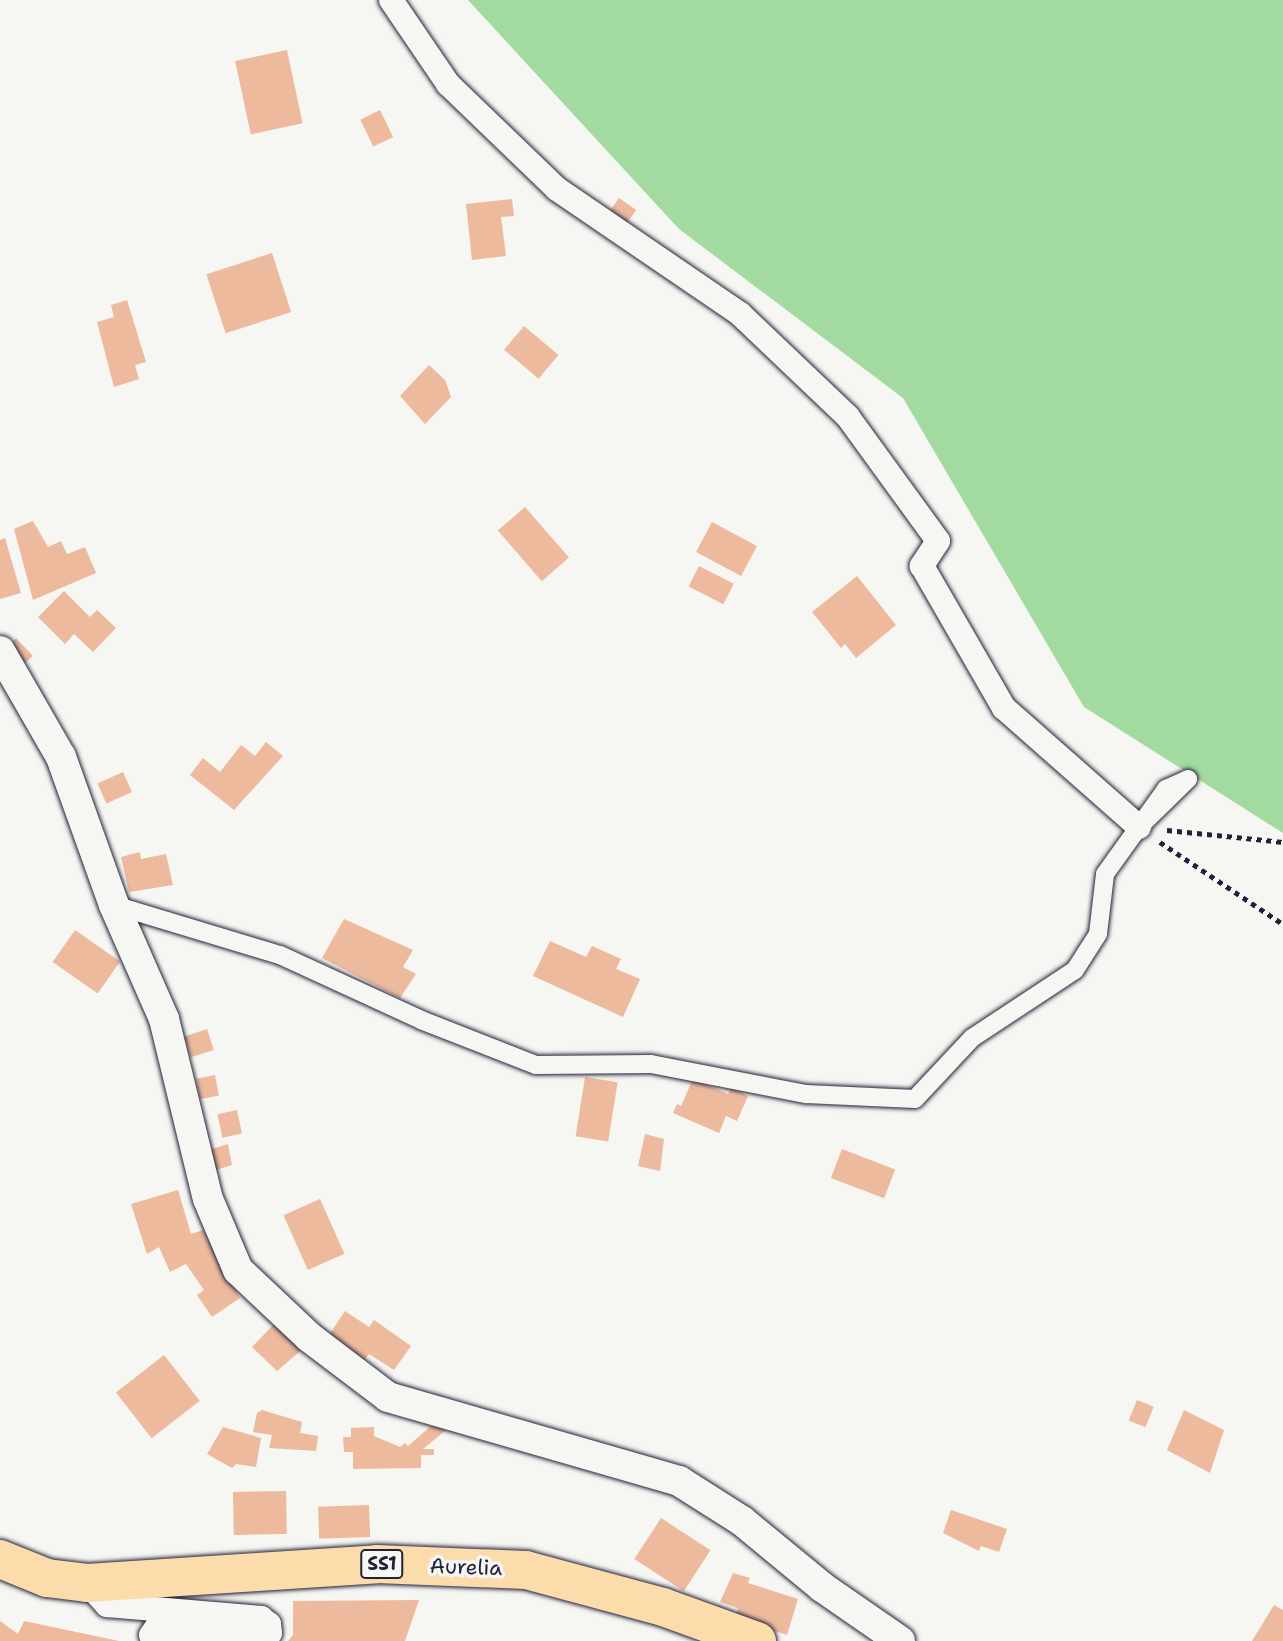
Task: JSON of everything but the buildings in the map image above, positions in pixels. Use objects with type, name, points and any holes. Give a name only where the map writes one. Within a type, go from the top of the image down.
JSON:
[{"type":"main road","name":"Aurelia","points":[[0,1559],[47,1578],[87,1583],[377,1564],[526,1570],[663,1606],[757,1641]]},
{"type":"street","points":[[114,905],[281,956],[421,1020],[536,1065],[651,1064],[806,1094],[915,1099],[972,1038],[1075,970],[1098,934],[1105,874],[1139,827],[1003,708],[922,566],[938,541],[848,417],[740,314],[557,189],[448,84],[391,0]]},
{"type":"street","points":[[0,651],[61,757],[114,905],[164,1019],[208,1199],[237,1270],[309,1337],[388,1397],[679,1481],[742,1521],[822,1587],[900,1641]]},
{"type":"street","points":[[87,1583],[107,1605],[261,1618],[269,1624],[270,1633],[258,1641],[156,1628],[151,1635],[157,1641]]},
{"type":"path","points":[[1139,827],[1283,842]]},
{"type":"path","points":[[1139,827],[1283,924]]},
{"type":"green space","points":[[468,0],[1283,0],[1283,833],[1084,707],[903,398],[679,229]]}]
